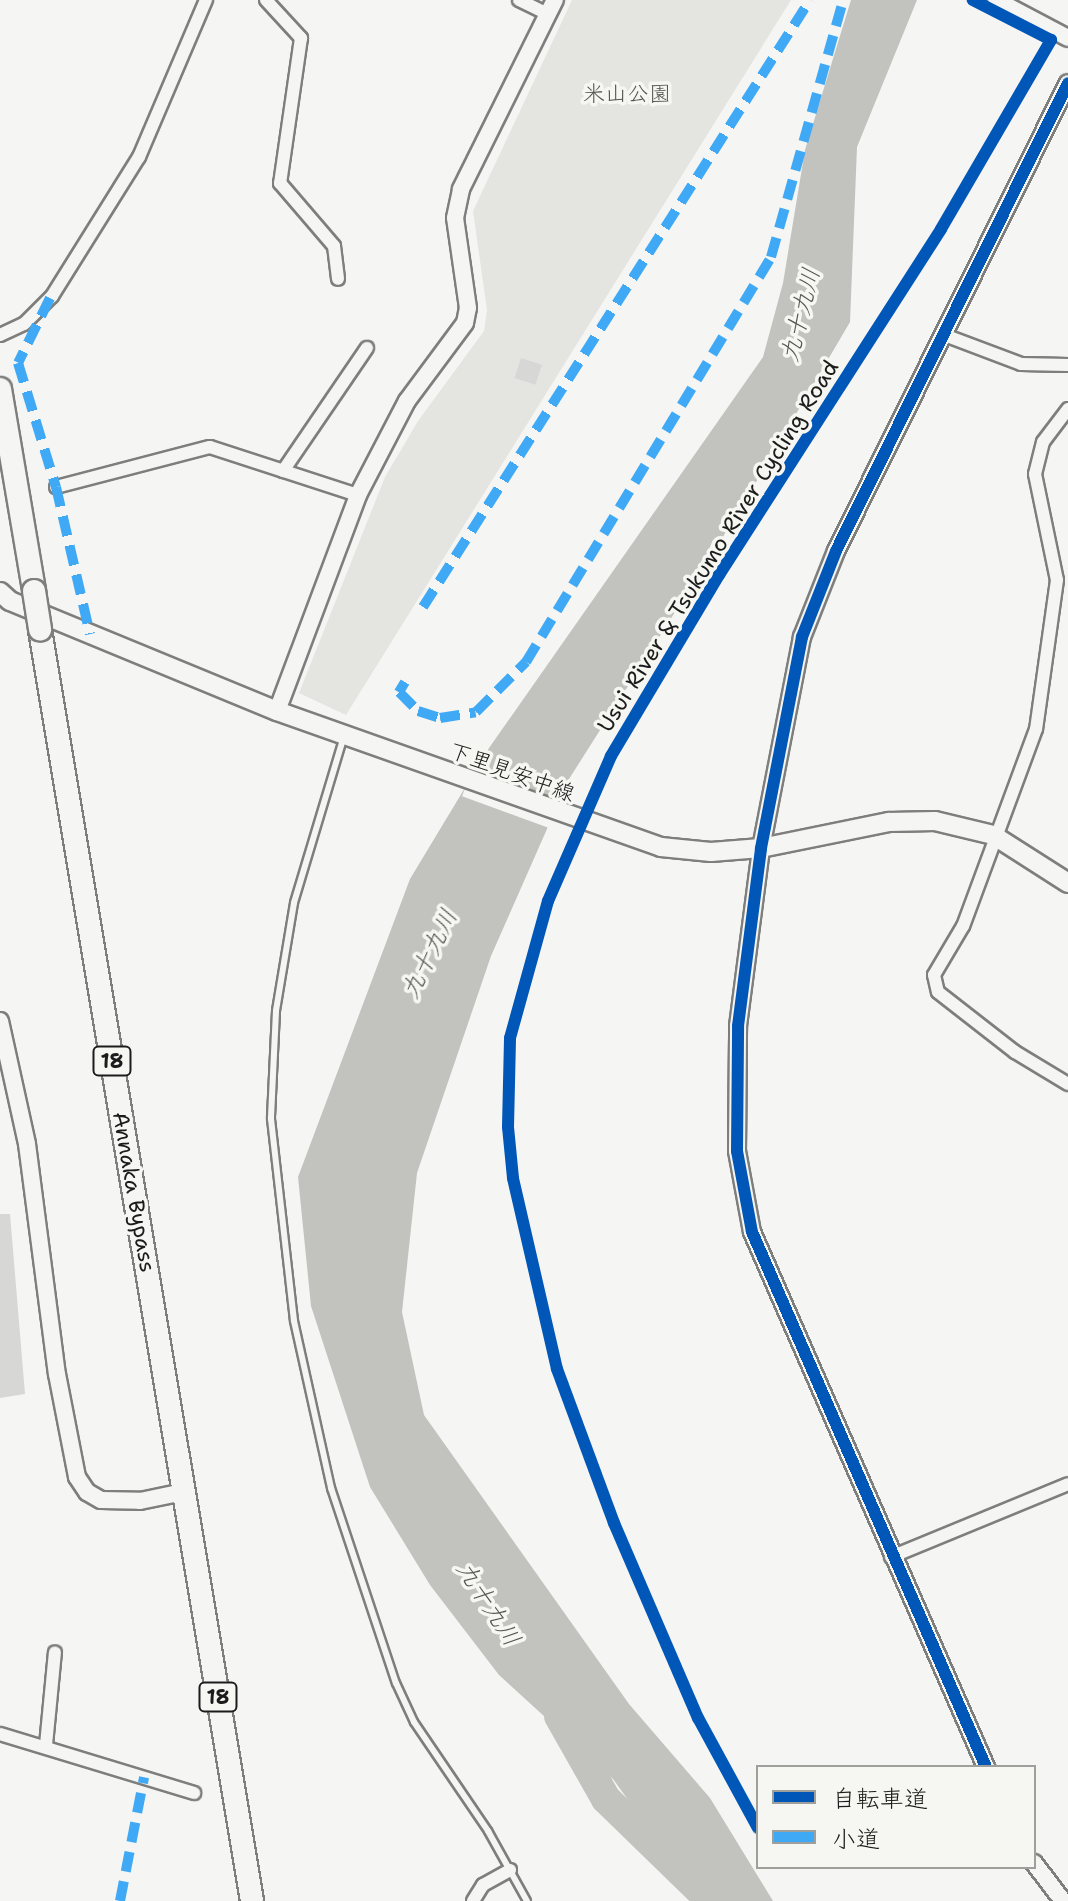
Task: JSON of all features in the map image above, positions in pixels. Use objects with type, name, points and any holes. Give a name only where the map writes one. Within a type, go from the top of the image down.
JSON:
[{"type":"highway","name":"Annaka Bypass","points":[[0,389],[252,1901]]},
{"type":"main road","name":"下里見安中線","points":[[0,592],[10,601],[277,711],[575,820],[661,847],[711,852],[761,848],[889,822],[935,821],[993,835],[1068,883]]},
{"type":"street","points":[[0,335],[24,324],[52,296],[139,157],[206,0]]},
{"type":"street","points":[[266,0],[301,38],[280,183],[334,246],[338,279]]},
{"type":"street","points":[[277,711],[358,495],[407,401],[465,323],[468,308],[455,218],[461,189],[552,7],[519,0]]},
{"type":"street","points":[[996,0],[1068,38]]},
{"type":"street","points":[[985,1765],[783,1311],[752,1232],[737,1151],[738,1026],[761,848],[802,637],[836,551],[947,336],[1068,83]]},
{"type":"street","points":[[947,336],[1021,364],[1068,365]]},
{"type":"street","points":[[283,471],[367,348]]},
{"type":"street","points":[[1068,409],[1043,442],[1035,474],[1057,580],[1053,637],[1036,729],[993,835],[963,926],[934,975],[938,992],[1015,1052],[1068,1084]]},
{"type":"street","points":[[56,487],[210,447],[358,495]]},
{"type":"street","points":[[0,1021],[27,1144],[57,1374],[77,1477],[87,1492],[101,1500],[140,1501],[184,1492]]},
{"type":"street","points":[[891,1557],[1068,1484]]},
{"type":"street","points":[[46,1745],[55,1652]]},
{"type":"street","points":[[0,1734],[46,1745],[194,1793]]},
{"type":"street","points":[[1036,1866],[1063,1901]]},
{"type":"street","points":[[473,1901],[483,1885],[510,1870]]},
{"type":"lane","points":[[347,738],[294,903],[276,1011],[271,1119],[294,1321],[331,1488],[396,1683],[414,1722],[527,1901]]},
{"type":"green space","name":"米山公園","points":[[572,0],[791,0],[346,715],[299,693],[385,477],[418,421],[484,331],[487,310],[473,211]]},
{"type":"water","points":[[851,0],[917,0],[857,147],[850,322],[738,513],[569,779],[491,956],[417,1173],[402,1312],[424,1415],[629,1704],[710,1798],[773,1901],[701,1901],[613,1779],[499,1675],[430,1585],[370,1487],[311,1306],[298,1177],[410,879],[489,748],[763,357],[783,283],[805,150]]},
{"type":"pier","points":[[472,769],[563,802],[553,829],[462,796]]},
{"type":"building","points":[[521,358],[542,365],[535,385],[515,378]]},
{"type":"building","points":[[0,1214],[10,1214],[25,1394],[0,1398]]},
{"type":"waterway","name":"九十九川","points":[[559,1716],[606,1799],[711,1901]]},
{"type":"marked path","points":[[423,607],[810,0]]},
{"type":"marked path","points":[[405,682],[399,692],[418,711],[440,718],[476,712],[526,662],[771,257],[843,0]]},
{"type":"marked path","points":[[50,298],[18,363],[56,487],[90,634]]},
{"type":"marked path","points":[[120,1901],[144,1777]]},
{"type":"cycle path","name":"Usui River & Tsukumo River Cycling Road","points":[[756,1824],[698,1718],[614,1523],[557,1369],[513,1178],[508,1127],[510,1038],[548,901],[611,756],[719,575],[941,229],[1051,40],[973,0]]},
{"type":"cycle path","points":[[985,1765],[752,1232],[737,1151],[738,1026],[761,848],[802,637],[836,551],[1068,83]]}]
